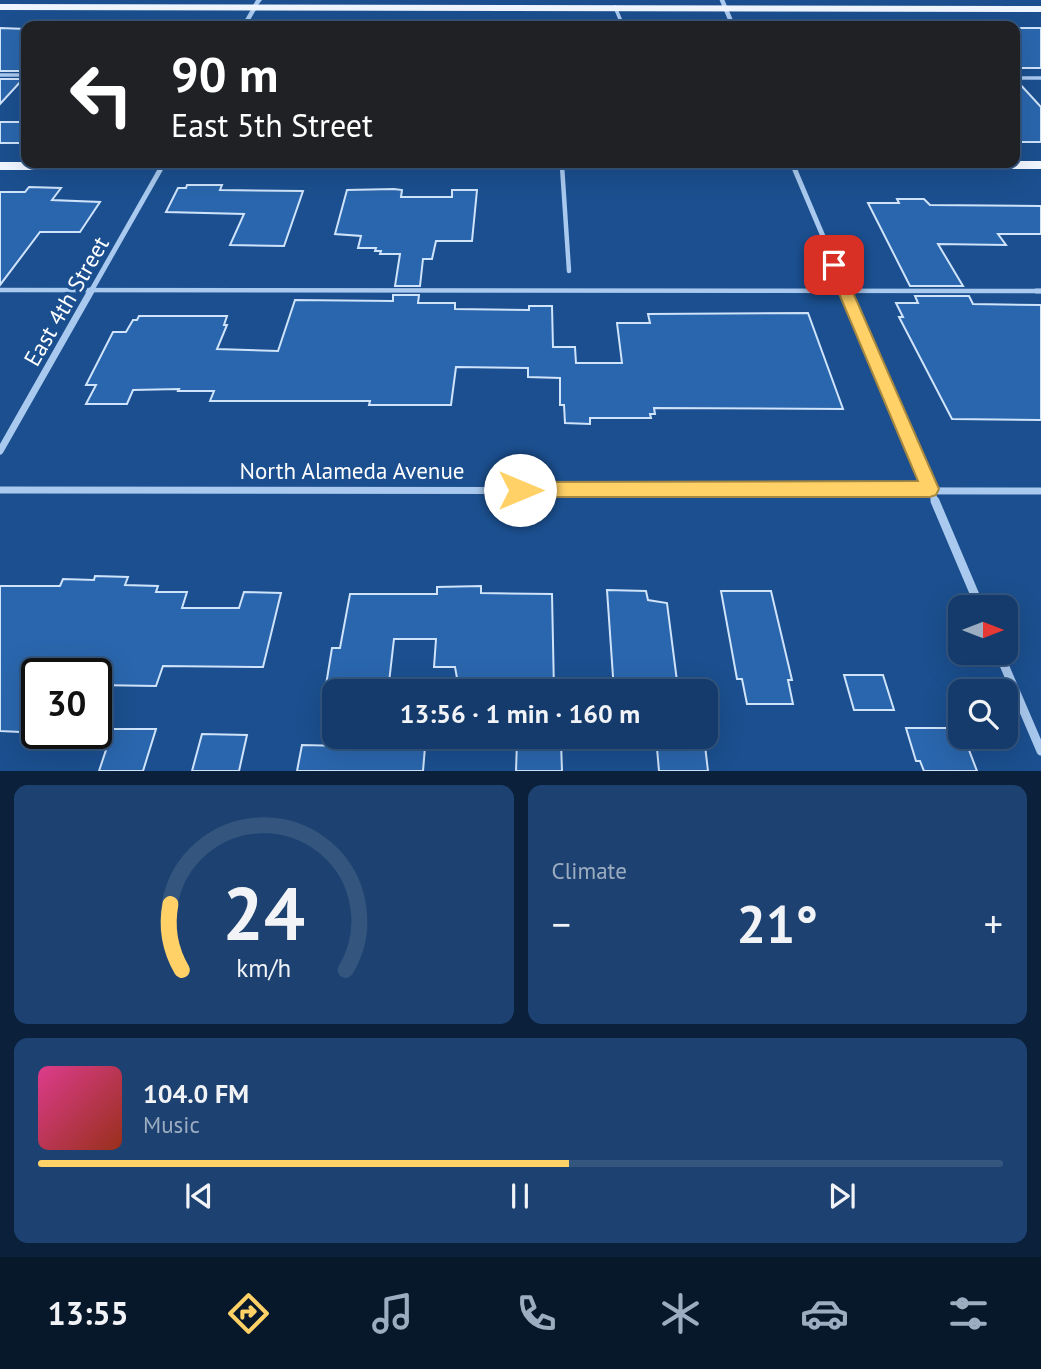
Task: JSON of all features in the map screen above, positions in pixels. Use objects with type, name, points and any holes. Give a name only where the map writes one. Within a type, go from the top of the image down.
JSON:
[{"type":"main road","points":[[0,7],[257,4],[615,7],[723,3],[1041,9]]},
{"type":"main road","points":[[1020,165],[1041,166]]},
{"type":"main road","points":[[0,166],[21,166]]},
{"type":"street","points":[[723,3],[731,21]]},
{"type":"street","points":[[247,21],[257,4]]},
{"type":"street","name":"East 4th Street","points":[[0,451],[160,168]]},
{"type":"street","points":[[795,168],[975,595]]},
{"type":"street","name":"North Alameda Avenue","points":[[0,490],[1041,491]]},
{"type":"street","points":[[1004,665],[1041,751]]},
{"type":"lane","points":[[615,7],[621,21]]},
{"type":"lane","points":[[0,75],[21,75]]},
{"type":"lane","points":[[1020,78],[1041,78]]},
{"type":"lane","points":[[562,168],[569,271]]},
{"type":"lane","points":[[0,290],[1041,291]]},
{"type":"building","points":[[0,28],[21,29],[21,71],[0,71]]},
{"type":"building","points":[[1020,28],[1041,28],[1041,68],[1020,68]]},
{"type":"building","points":[[0,79],[21,79],[21,81],[0,104]]},
{"type":"building","points":[[1020,84],[1041,107],[1041,142],[1020,142]]},
{"type":"building","points":[[0,122],[21,122],[21,143],[0,143]]},
{"type":"building","points":[[187,185],[222,185],[220,190],[303,191],[284,246],[230,245],[244,214],[166,212],[178,188],[186,188]]},
{"type":"building","points":[[29,187],[61,188],[52,200],[100,202],[80,232],[40,232],[0,285],[0,192],[25,192]]},
{"type":"building","points":[[347,190],[402,190],[401,197],[452,197],[452,190],[477,190],[472,241],[436,241],[432,259],[423,259],[420,286],[395,286],[400,254],[380,254],[381,251],[375,251],[376,248],[358,248],[361,236],[335,234]]},
{"type":"building","points":[[897,199],[924,199],[930,205],[1041,206],[1041,234],[998,234],[1006,245],[938,244],[963,286],[910,286],[868,203],[899,203]]},
{"type":"building","points":[[393,295],[419,295],[418,303],[455,303],[455,309],[529,310],[529,306],[552,306],[553,347],[575,347],[576,363],[622,363],[617,323],[650,323],[648,314],[808,313],[843,409],[654,408],[655,414],[650,414],[651,418],[590,418],[590,424],[565,423],[564,405],[560,405],[560,378],[528,377],[528,368],[456,367],[451,405],[369,405],[370,401],[210,401],[214,391],[178,391],[179,389],[133,390],[127,404],[86,404],[96,385],[86,385],[113,332],[126,332],[133,320],[137,320],[139,316],[227,316],[224,325],[227,325],[217,349],[278,351],[295,300],[393,301]]},
{"type":"building","points":[[915,296],[969,296],[973,304],[1041,305],[1041,420],[952,419],[899,317],[903,317],[896,303],[918,303]]},
{"type":"building","points":[[95,576],[128,577],[125,585],[158,586],[156,592],[187,592],[182,608],[239,608],[244,592],[281,593],[263,667],[163,666],[156,686],[112,685],[112,658],[21,658],[21,730],[20,732],[0,731],[0,586],[60,586],[63,579],[94,580]]},
{"type":"building","points":[[481,586],[481,593],[552,594],[554,679],[457,678],[455,667],[434,667],[436,639],[394,639],[389,679],[327,679],[332,648],[340,648],[350,594],[437,594],[437,587]]},
{"type":"building","points":[[607,590],[646,591],[648,600],[667,603],[677,679],[613,679]]},
{"type":"building","points":[[721,591],[771,591],[792,680],[788,680],[793,704],[747,704],[742,679],[737,679]]},
{"type":"building","points":[[844,675],[883,675],[894,710],[854,710]]},
{"type":"building","points":[[906,728],[948,728],[948,749],[969,749],[977,771],[924,771],[920,761],[916,761]]},
{"type":"building","points":[[113,729],[156,729],[143,771],[99,771],[106,749],[112,749]]},
{"type":"building","points":[[202,734],[247,735],[239,771],[192,771]]},
{"type":"building","points":[[302,745],[322,745],[322,749],[425,749],[423,771],[297,771]]},
{"type":"building","points":[[517,749],[561,749],[562,771],[516,771]]},
{"type":"building","points":[[657,749],[705,749],[708,771],[659,771]]},
{"type":"route","points":[[520,490],[930,489],[834,265]]}]
